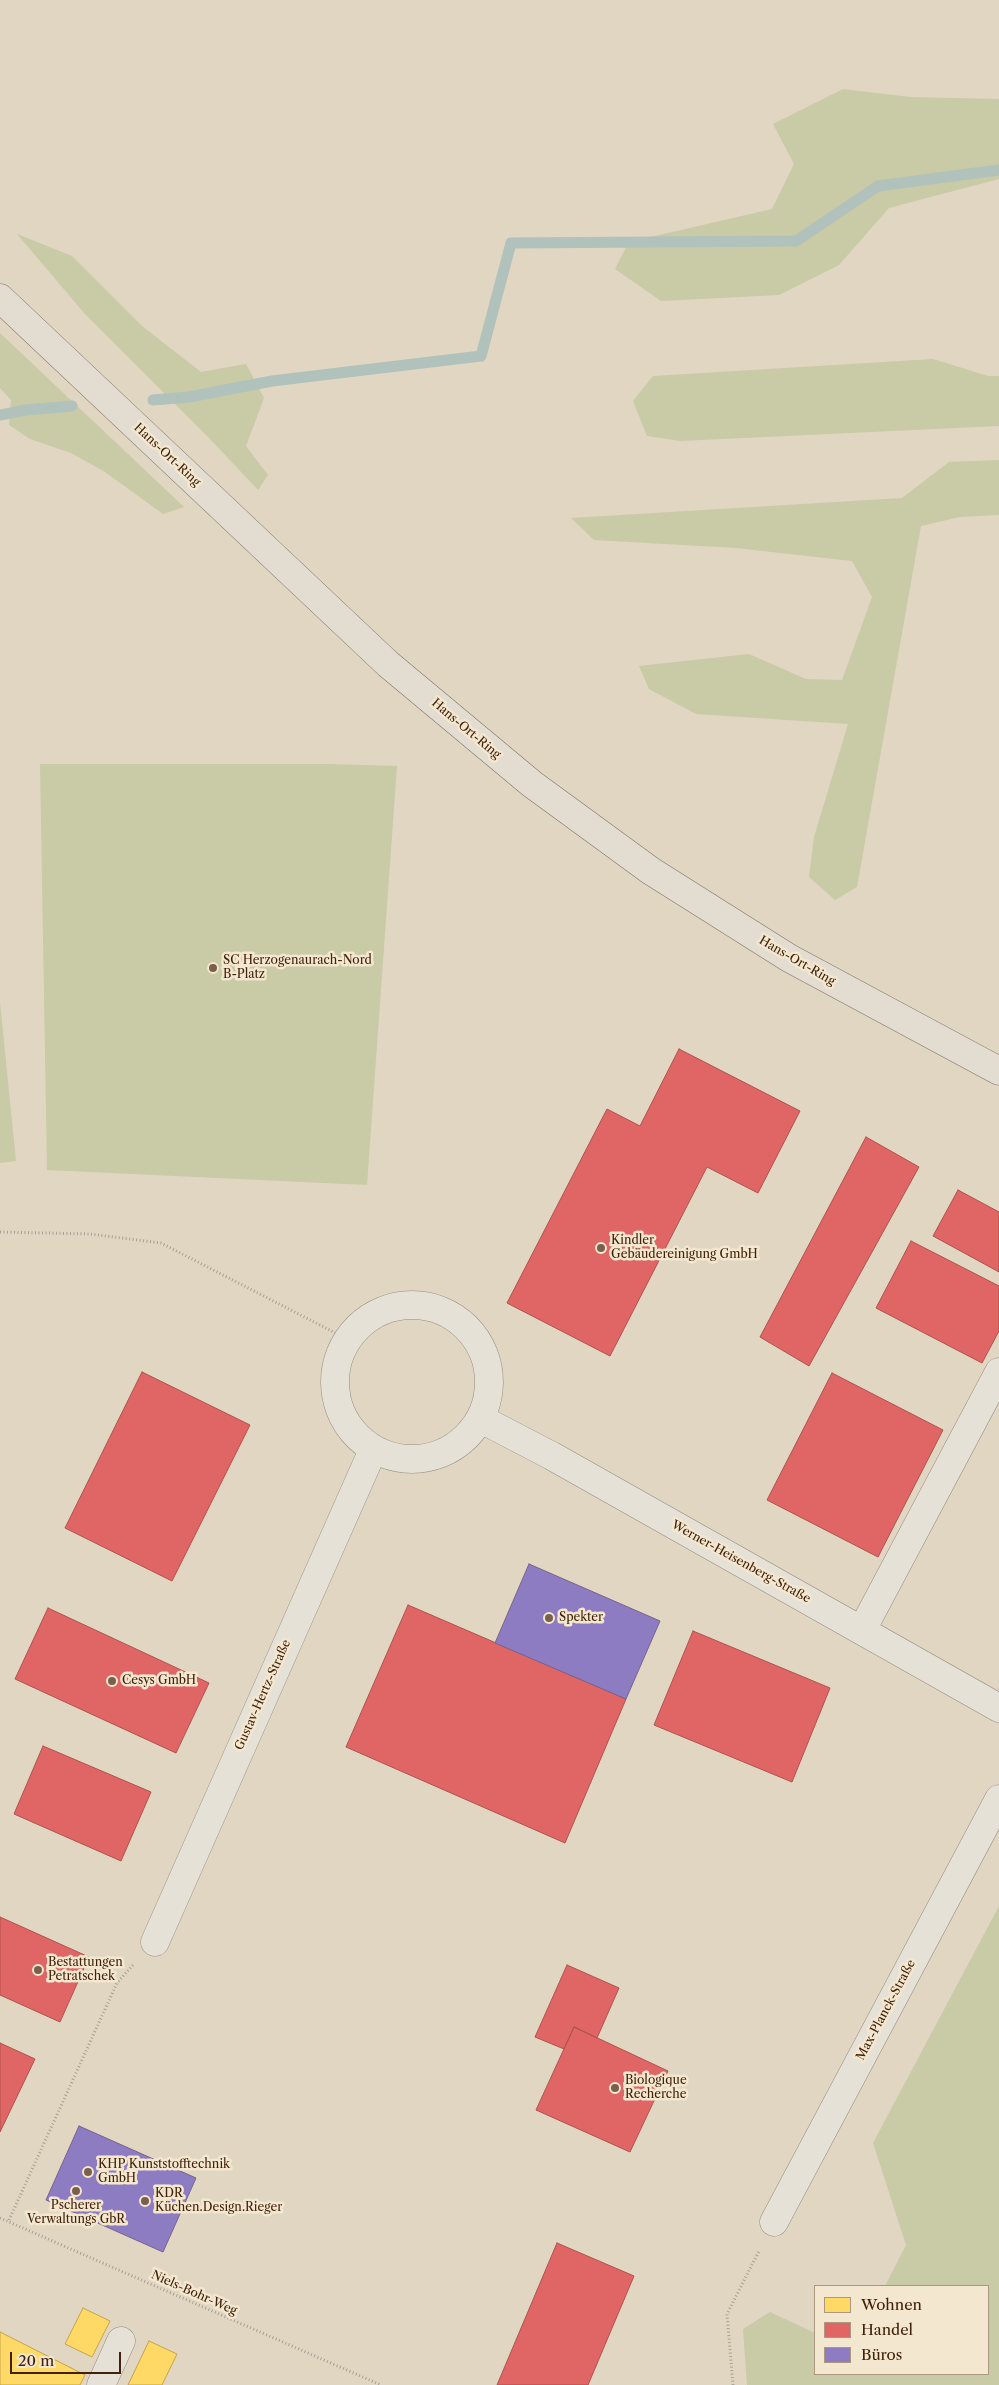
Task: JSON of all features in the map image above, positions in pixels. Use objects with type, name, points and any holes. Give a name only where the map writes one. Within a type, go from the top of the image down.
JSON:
[{"type":"main road","name":"Hans-Ort-Ring","points":[[0,298],[388,664],[532,784],[651,871],[789,958],[999,1071]]},
{"type":"street","points":[[420,1304],[438,1309],[462,1322],[479,1342],[489,1367],[489,1394],[481,1419],[464,1440],[442,1454],[416,1460],[390,1457],[373,1450],[350,1428],[338,1408],[334,1384],[336,1361],[347,1339],[362,1322],[382,1310],[401,1305],[420,1304]]},
{"type":"street","points":[[862,1630],[999,1372]]},
{"type":"street","name":"Werner-Heisenberg-Straße","points":[[481,1419],[552,1456],[999,1708]]},
{"type":"street","name":"Gustav-Hertz-Straße","points":[[155,1942],[373,1450]]},
{"type":"street","name":"Max-Planck-Straße","points":[[774,2222],[999,1798]]},
{"type":"street","points":[[101,2385],[121,2341]]},
{"type":"path","points":[[0,1232],[90,1234],[161,1243],[347,1339]]},
{"type":"path","points":[[9,2220],[117,1983],[155,1942]]},
{"type":"path","name":"Niels-Bohr-Weg","points":[[0,2218],[9,2220],[381,2385]]},
{"type":"path","points":[[733,2385],[727,2314],[774,2222]]},
{"type":"green space","points":[[843,89],[910,97],[999,99],[999,179],[889,208],[839,265],[779,295],[661,301],[615,269],[629,242],[772,209],[794,164],[773,124]]},
{"type":"green space","points":[[17,234],[72,256],[142,326],[201,372],[246,364],[264,398],[246,446],[268,475],[258,490],[209,438],[85,314]]},
{"type":"green space","points":[[0,333],[184,507],[163,514],[105,472],[71,453],[30,439],[9,425],[11,400],[0,388]]},
{"type":"green space","points":[[933,359],[988,376],[999,376],[999,426],[680,441],[647,436],[633,401],[653,376]]},
{"type":"green space","points":[[999,460],[999,515],[960,517],[921,526],[857,887],[835,900],[809,877],[814,837],[848,724],[696,714],[649,689],[639,666],[749,654],[806,679],[842,680],[872,597],[852,561],[736,548],[594,540],[571,518],[902,498],[949,462]]},
{"type":"green space","name":"SC Herzogenaurach-Nord B-Platz","points":[[40,764],[328,764],[397,766],[367,1185],[47,1170]]},
{"type":"green space","points":[[0,1002],[16,1161],[0,1163]]},
{"type":"green space","points":[[999,1906],[999,2385],[747,2385],[743,2329],[770,2312],[814,2333],[814,2375],[989,2375],[989,2285],[886,2285],[906,2245],[873,2143]]},
{"type":"building: Wohnen","points":[[83,2308],[110,2321],[92,2357],[65,2344]]},
{"type":"building: Wohnen","points":[[0,2332],[85,2375],[80,2385],[0,2385]]},
{"type":"building: Wohnen","points":[[149,2341],[177,2354],[162,2385],[128,2385]]},
{"type":"building: Handel","name":"Kindler Gebäudereinigung GmbH","points":[[679,1049],[800,1111],[758,1193],[707,1167],[610,1356],[507,1303],[607,1109],[640,1126]]},
{"type":"building: Handel","name":"Kindler Gebäudereinigung GmbH","points":[[866,1137],[919,1167],[809,1366],[760,1337]]},
{"type":"building: Handel","points":[[958,1190],[999,1212],[999,1272],[933,1236]]},
{"type":"building: Handel","points":[[911,1241],[999,1286],[999,1331],[982,1363],[876,1308]]},
{"type":"building: Handel","points":[[142,1372],[250,1425],[172,1581],[65,1528]]},
{"type":"building: Handel","points":[[832,1373],[943,1430],[878,1557],[767,1500]]},
{"type":"building: Handel","points":[[408,1605],[626,1699],[565,1843],[346,1747]]},
{"type":"building: Handel","name":"Cesys GmbH","points":[[48,1608],[209,1683],[176,1753],[15,1679]]},
{"type":"building: Handel","points":[[693,1631],[830,1688],[792,1782],[654,1725]]},
{"type":"building: Handel","points":[[43,1746],[151,1792],[121,1861],[14,1814]]},
{"type":"building: Handel","points":[[0,1917],[89,1957],[60,2022],[0,1995]]},
{"type":"building: Handel","points":[[567,1965],[619,1988],[597,2038],[574,2027],[564,2049],[535,2037]]},
{"type":"building: Handel","points":[[574,2027],[668,2071],[630,2152],[536,2110]]},
{"type":"building: Handel","points":[[0,2043],[35,2059],[0,2132]]},
{"type":"building: Handel","points":[[557,2243],[634,2276],[588,2385],[497,2385]]},
{"type":"building: Büros","points":[[529,1564],[660,1621],[626,1699],[495,1643]]},
{"type":"building: Büros","points":[[79,2126],[196,2178],[163,2252],[46,2200]]},
{"type":"waterway","points":[[153,400],[189,397],[272,381],[481,356],[511,243],[796,241],[878,186],[999,170]]},
{"type":"waterway","points":[[0,415],[26,410],[72,406]]},
{"type":"place","name":"SC Herzogenaurach-Nord B-Platz","points":[[213,968]]},
{"type":"place","name":"Kindler Gebäudereinigung GmbH","points":[[601,1248]]},
{"type":"place","name":"Spekter","points":[[549,1618]]},
{"type":"place","name":"Cesys GmbH","points":[[112,1681]]},
{"type":"place","name":"Bestattungen Petratschek","points":[[38,1970]]},
{"type":"place","name":"Biologique Recherche","points":[[615,2088]]},
{"type":"place","name":"KHP Kunststofftechnik GmbH","points":[[88,2172]]},
{"type":"place","name":"Pscherer Verwaltungs GbR","points":[[76,2191]]},
{"type":"place","name":"KDR Küchen.Design.Rieger","points":[[145,2201]]}]
